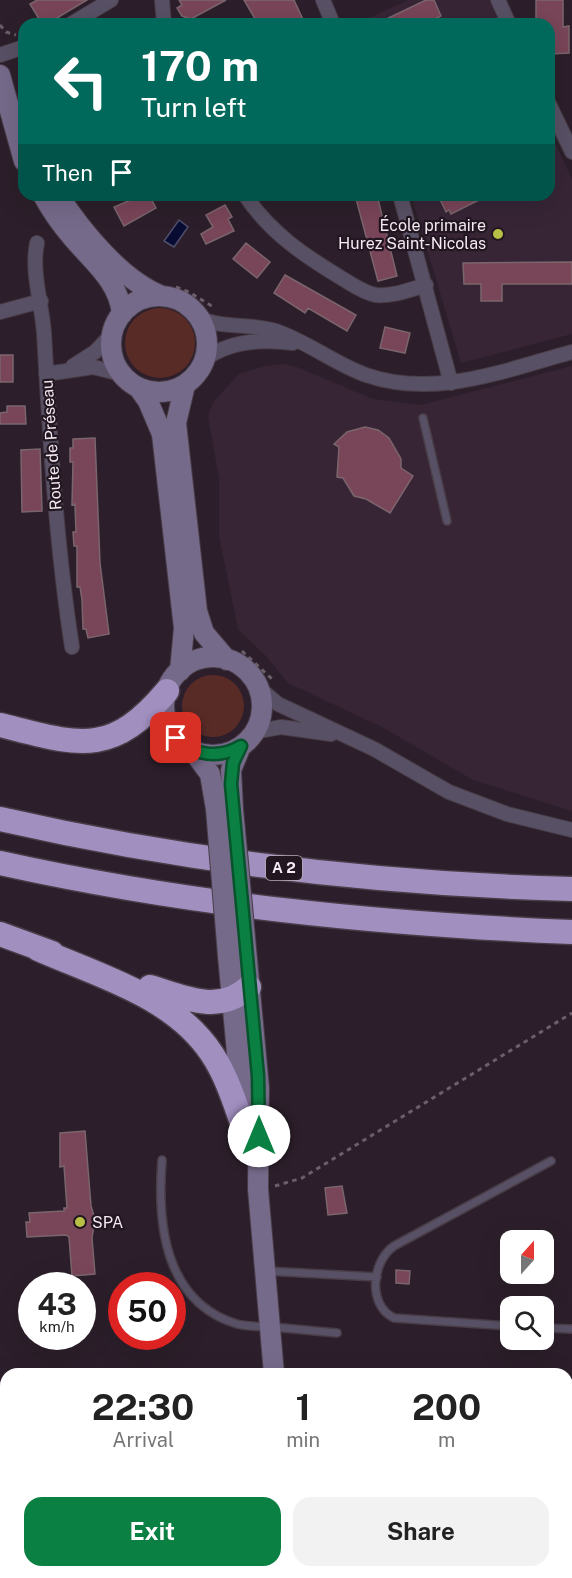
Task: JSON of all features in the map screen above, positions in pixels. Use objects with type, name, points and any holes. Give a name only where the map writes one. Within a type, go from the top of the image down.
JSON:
[{"type":"highway","points":[[0,725],[74,742],[105,739],[135,724],[166,691]]},
{"type":"highway","name":"A 2","points":[[0,819],[151,849],[277,867],[401,880],[572,889]]},
{"type":"highway","points":[[0,863],[94,883],[256,909],[403,924],[572,932]]},
{"type":"highway","points":[[0,934],[140,994],[183,1020],[205,1044],[218,1064],[246,1134]]},
{"type":"highway","points":[[38,949],[190,1000],[214,1002],[240,992]]},
{"type":"main road","points":[[0,75],[9,102],[18,145]]},
{"type":"main road","points":[[9,102],[18,119]]},
{"type":"main road","points":[[47,201],[67,231],[110,280],[120,299],[122,314]]},
{"type":"main road","points":[[62,201],[81,227],[140,286],[168,291],[200,318],[207,338],[205,359],[197,374],[185,385],[164,392],[138,387]]},
{"type":"main road","points":[[168,291],[140,300],[122,314],[111,336],[112,354],[121,374],[138,387],[148,401],[162,434],[184,628],[180,671]]},
{"type":"main road","points":[[185,385],[176,423],[197,611],[204,633],[233,654],[245,670],[266,684],[262,708],[231,770],[225,809],[240,992],[246,1134],[258,1190]]},
{"type":"main road","points":[[225,809],[210,774],[194,751],[176,738],[168,724],[164,707],[166,691],[180,671],[202,659],[233,654]]},
{"type":"main road","points":[[194,751],[215,754],[247,739]]},
{"type":"main road","points":[[240,992],[259,1094],[258,1190],[274,1368]]},
{"type":"street","points":[[81,18],[111,0]]},
{"type":"street","points":[[162,0],[164,18]]},
{"type":"street","points":[[322,0],[330,18]]},
{"type":"street","points":[[498,0],[506,18]]},
{"type":"street","points":[[0,55],[18,49]]},
{"type":"street","points":[[555,117],[572,152]]},
{"type":"street","points":[[249,201],[261,217],[289,244],[360,289],[385,295],[426,285]]},
{"type":"street","points":[[402,201],[451,383]]},
{"type":"street","name":"Route de Préseau","points":[[37,243],[36,264],[41,301],[58,544],[72,647]]},
{"type":"street","points":[[0,312],[41,301]]},
{"type":"street","points":[[200,318],[217,324],[270,329],[357,371],[381,380],[414,385],[451,383],[572,352]]},
{"type":"street","points":[[68,368],[95,352],[111,336]]},
{"type":"street","points":[[205,359],[221,349],[247,342],[275,341],[304,345]]},
{"type":"street","points":[[46,374],[68,368],[98,368],[121,374]]},
{"type":"street","points":[[266,684],[278,704],[350,738],[465,799],[524,819],[572,830]]},
{"type":"street","points":[[247,739],[289,727],[350,738]]},
{"type":"lane","points":[[423,418],[447,521]]},
{"type":"lane","points":[[162,1160],[159,1199],[163,1234],[171,1260],[187,1290],[203,1306],[229,1321],[246,1326],[337,1333]]},
{"type":"lane","points":[[500,1325],[394,1318],[379,1306],[377,1277],[380,1260],[394,1246],[550,1161]]},
{"type":"lane","points":[[266,1271],[377,1277]]},
{"type":"lane","points":[[554,1328],[572,1329]]},
{"type":"path","points":[[168,291],[189,292],[222,312]]},
{"type":"path","points":[[233,654],[266,684]]},
{"type":"path","points":[[258,1190],[302,1178],[572,1013]]},
{"type":"shaded area","points":[[408,0],[489,0],[497,18],[369,18]]},
{"type":"shaded area","name":"École primaire Hurez Saint-Nicolas","points":[[555,143],[572,179],[572,334],[461,363],[413,201],[555,201]]},
{"type":"shaded area","points":[[179,220],[188,227],[174,247],[164,241]]},
{"type":"shaded area","points":[[167,308],[180,314],[189,323],[193,329],[195,343],[193,357],[185,368],[174,376],[153,378],[135,368],[127,357],[125,336],[135,318],[146,310]]},
{"type":"shaded area","points":[[284,364],[297,367],[373,399],[421,405],[572,366],[572,811],[473,780],[382,727],[288,683],[266,656],[238,629],[219,536],[219,479],[208,416],[214,401],[239,374],[265,366]]},
{"type":"shaded area","points":[[213,675],[225,677],[235,684],[242,694],[244,706],[242,718],[235,728],[225,735],[213,737],[201,735],[191,728],[184,718],[182,706],[184,694],[191,684],[201,677]]},
{"type":"building","points":[[37,0],[87,0],[57,18],[38,18],[30,4]]},
{"type":"building","points":[[179,0],[226,0],[193,18],[182,16],[177,8],[182,5]]},
{"type":"building","points":[[244,0],[294,0],[302,18],[254,18]]},
{"type":"building","points":[[426,0],[434,0],[441,16],[437,18],[388,18]]},
{"type":"building","points":[[536,0],[563,0],[563,27],[569,26],[569,53],[555,54],[555,18],[536,18]]},
{"type":"building","points":[[128,201],[152,201],[156,208],[124,226],[114,207]]},
{"type":"building","points":[[357,201],[378,201],[397,276],[378,281]]},
{"type":"building","points":[[441,201],[477,201],[451,214],[449,210],[446,212]]},
{"type":"building","points":[[225,205],[232,217],[228,219],[234,231],[206,244],[201,234],[213,227],[206,215]]},
{"type":"building","points":[[246,243],[270,262],[257,278],[233,259]]},
{"type":"building","points":[[572,262],[572,284],[502,284],[502,301],[481,301],[481,284],[464,284],[463,263]]},
{"type":"building","points":[[285,275],[356,315],[347,331],[308,308],[305,313],[274,293]]},
{"type":"building","points":[[385,327],[410,333],[405,353],[380,348]]},
{"type":"building","points":[[0,355],[13,355],[13,382],[0,382]]},
{"type":"building","points":[[7,406],[25,406],[26,424],[0,424],[0,413],[7,412]]},
{"type":"building","points":[[365,427],[378,430],[389,438],[401,459],[401,468],[413,476],[390,513],[366,499],[354,496],[343,478],[337,477],[339,447],[334,444],[347,432]]},
{"type":"building","points":[[95,438],[100,563],[109,634],[88,638],[86,629],[83,629],[82,600],[80,587],[77,587],[77,546],[74,546],[73,532],[76,532],[75,504],[72,505],[73,462],[70,462],[70,448],[73,448],[73,439]]},
{"type":"building","points":[[40,449],[42,511],[22,512],[21,450]]},
{"type":"building","points":[[85,1131],[91,1206],[95,1219],[92,1238],[95,1272],[72,1272],[69,1237],[66,1235],[27,1237],[26,1222],[30,1222],[29,1213],[64,1211],[64,1208],[67,1208],[64,1166],[60,1167],[60,1133]]},
{"type":"building","points":[[342,1186],[347,1213],[328,1215],[325,1188]]},
{"type":"building","points":[[396,1270],[410,1271],[409,1284],[396,1283]]},
{"type":"place","name":"École primaire Hurez Saint-Nicolas","points":[[498,234]]},
{"type":"place","name":"SPA","points":[[80,1222]]},
{"type":"route","points":[[176,738],[194,751],[204,754],[226,753],[241,746],[231,770],[231,784],[258,1076],[259,1136]]}]
